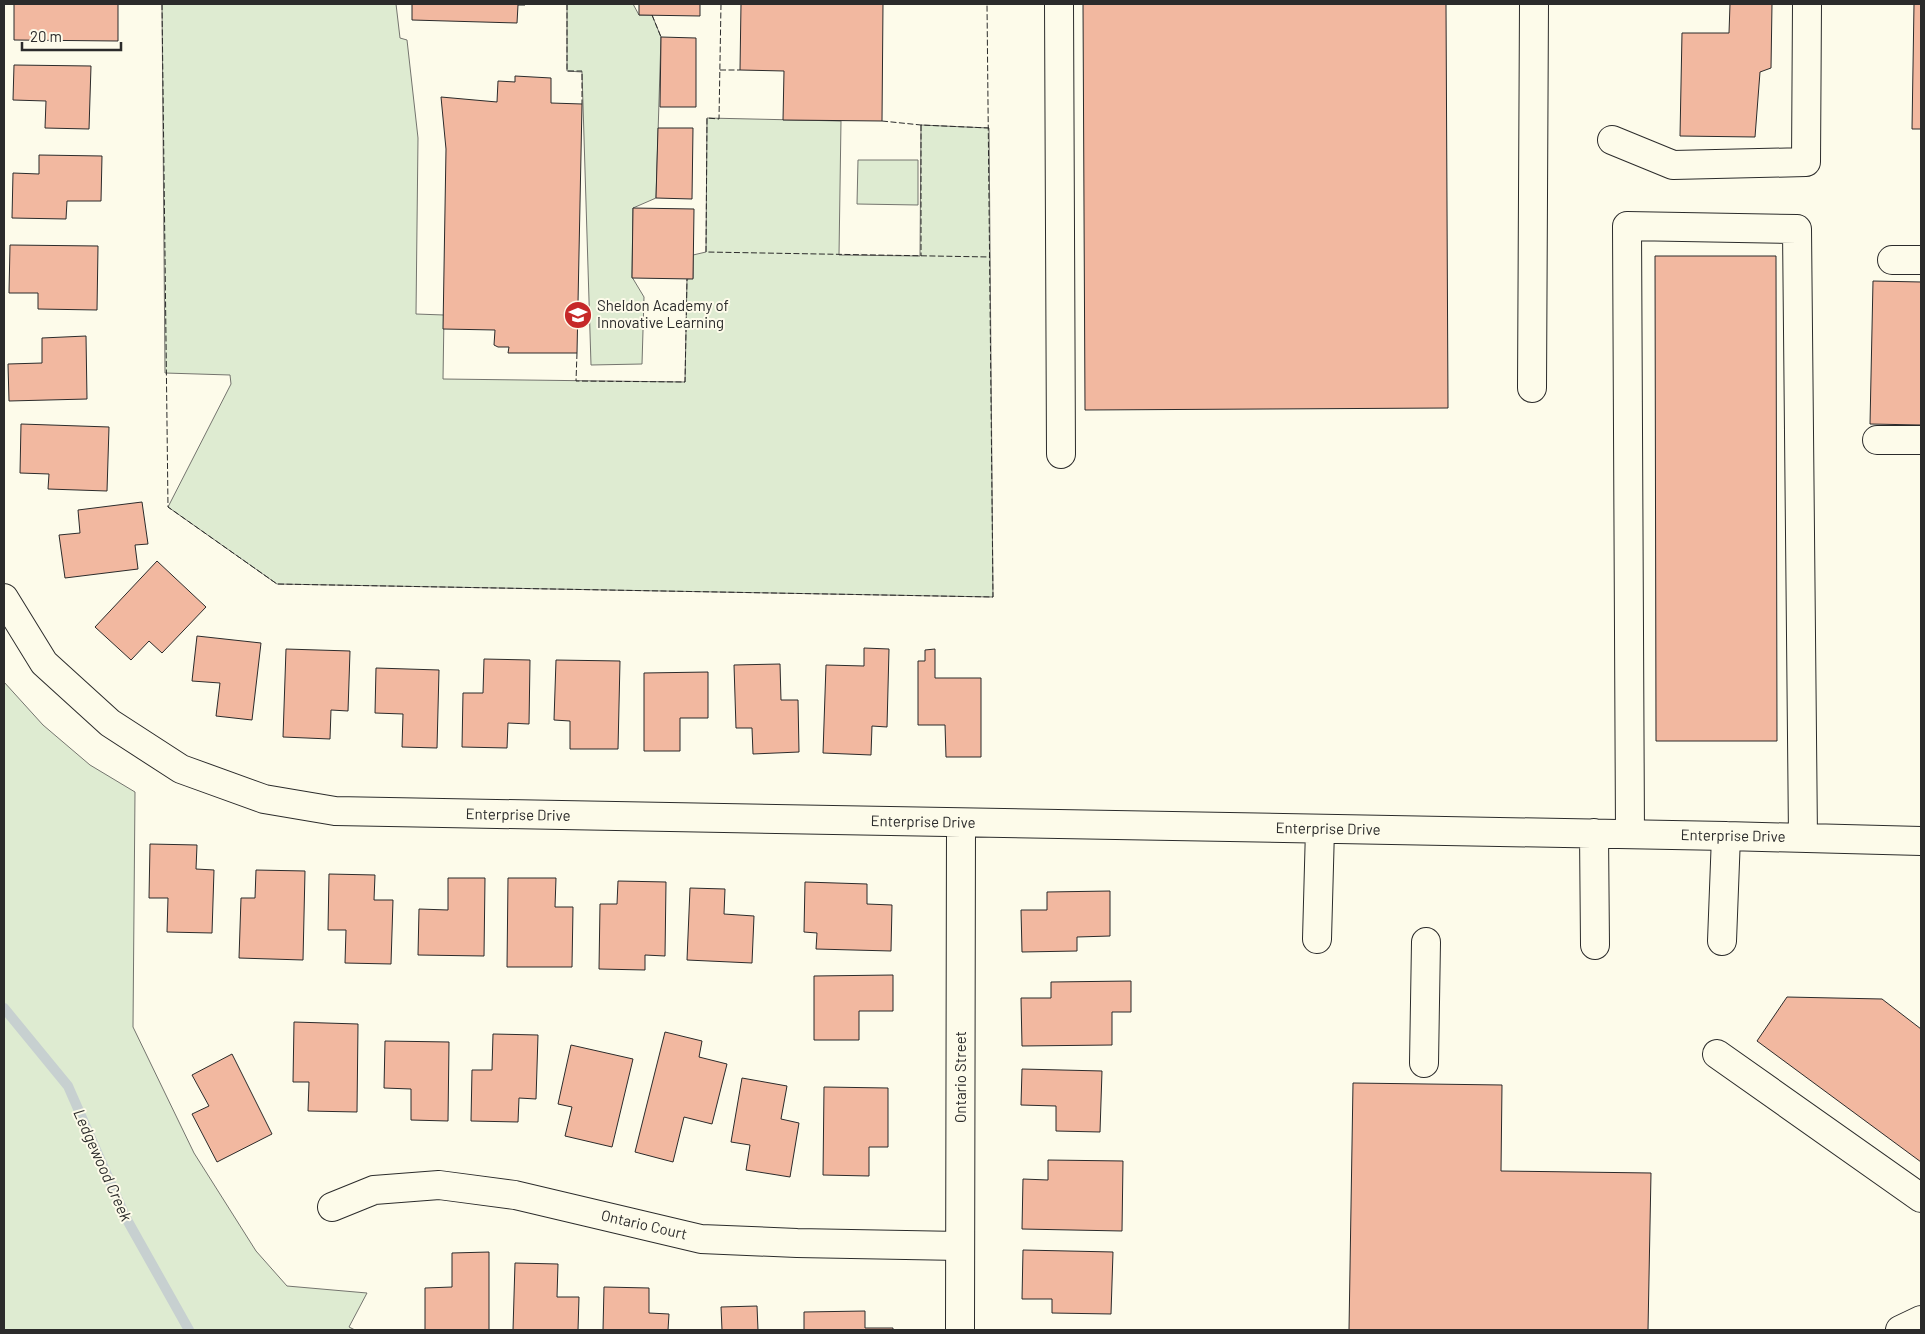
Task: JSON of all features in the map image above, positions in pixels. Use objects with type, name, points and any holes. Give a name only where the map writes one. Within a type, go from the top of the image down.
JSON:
[{"type":"street","points":[[1059,4],[1061,454]]},
{"type":"street","points":[[1532,388],[1534,4]]},
{"type":"street","points":[[1612,140],[1673,165],[1806,162],[1806,4]]},
{"type":"street","points":[[1630,834],[1627,226],[1798,229],[1803,838]]},
{"type":"street","points":[[1892,260],[1921,260]]},
{"type":"street","points":[[1877,440],[1921,440]]},
{"type":"street","name":"Enterprise Drive","points":[[4,598],[44,663],[110,723],[181,769],[264,799],[335,811],[1921,841]]},
{"type":"street","name":"Ontario Street","points":[[960,1330],[961,823]]},
{"type":"street","points":[[1317,939],[1320,829]]},
{"type":"street","points":[[1594,834],[1595,945]]},
{"type":"street","points":[[1722,941],[1726,836]]},
{"type":"street","points":[[1424,1063],[1426,942]]},
{"type":"street","points":[[1717,1054],[1921,1198]]},
{"type":"street","name":"Ontario Court","points":[[332,1207],[374,1190],[439,1185],[515,1195],[701,1239],[960,1246]]},
{"type":"street","points":[[1900,1330],[1921,1320]]},
{"type":"green space","name":"Sheldon Academy of Innovative Learning","points":[[162,4],[396,4],[400,38],[407,40],[418,138],[416,314],[444,315],[443,379],[685,382],[687,279],[693,278],[693,255],[706,252],[707,118],[841,121],[839,255],[920,256],[921,125],[989,128],[993,597],[277,584],[168,507],[231,384],[230,375],[165,373]]},
{"type":"green space","points":[[567,4],[633,4],[639,15],[652,15],[661,37],[656,198],[633,208],[632,277],[644,297],[642,364],[591,365],[582,72],[567,71]]},
{"type":"green space","points":[[858,160],[918,160],[918,205],[857,204]]},
{"type":"green space","points":[[4,682],[43,725],[90,765],[135,792],[133,1027],[194,1153],[256,1251],[287,1286],[367,1293],[349,1327],[355,1330],[4,1330]]},
{"type":"building","points":[[14,4],[118,4],[118,41],[14,40]]},
{"type":"building","points":[[412,4],[525,5],[518,5],[517,23],[412,20]]},
{"type":"building","points":[[639,4],[700,4],[700,16],[639,15]]},
{"type":"building","points":[[741,4],[883,4],[882,121],[783,120],[784,71],[740,70]]},
{"type":"building","points":[[1083,4],[1446,4],[1448,408],[1085,410]]},
{"type":"building","points":[[1730,4],[1772,4],[1771,68],[1760,72],[1755,137],[1680,136],[1682,33],[1729,33]]},
{"type":"building","points":[[1914,4],[1921,4],[1921,129],[1912,129]]},
{"type":"building","points":[[661,37],[696,38],[696,107],[660,107]]},
{"type":"building","points":[[14,65],[91,66],[89,129],[45,128],[46,101],[13,100]]},
{"type":"building","points":[[515,76],[551,78],[551,103],[582,104],[577,353],[508,353],[509,347],[494,345],[495,330],[443,329],[446,149],[441,97],[497,102],[498,81],[515,82]]},
{"type":"building","points":[[658,128],[693,128],[692,199],[656,198]]},
{"type":"building","points":[[39,155],[102,156],[101,201],[67,201],[66,219],[12,218],[13,173],[39,174]]},
{"type":"building","points":[[633,208],[694,209],[693,279],[632,278]]},
{"type":"building","points":[[10,245],[98,246],[97,310],[38,309],[38,293],[9,293]]},
{"type":"building","points":[[1655,256],[1776,256],[1777,741],[1656,741]]},
{"type":"building","points":[[1873,281],[1921,282],[1921,425],[1870,424]]},
{"type":"building","points":[[86,336],[87,399],[9,401],[8,364],[42,363],[42,338]]},
{"type":"building","points":[[21,424],[109,427],[107,491],[48,489],[49,474],[20,473]]},
{"type":"building","points":[[142,502],[148,544],[135,545],[138,569],[65,578],[59,535],[80,533],[78,510]]},
{"type":"building","points":[[157,561],[206,607],[162,653],[149,641],[131,660],[95,627]]},
{"type":"building","points":[[197,636],[261,643],[252,720],[216,716],[220,683],[192,681]]},
{"type":"building","points":[[864,648],[889,649],[887,727],[872,726],[871,755],[823,753],[826,665],[864,666]]},
{"type":"building","points":[[286,649],[350,651],[348,711],[331,710],[330,739],[283,737]]},
{"type":"building","points":[[935,649],[935,678],[981,678],[981,757],[946,757],[945,725],[918,725],[918,661],[925,661],[925,650]]},
{"type":"building","points":[[484,659],[530,660],[529,724],[508,723],[507,748],[462,747],[463,693],[483,693]]},
{"type":"building","points":[[556,660],[620,661],[618,749],[570,749],[570,721],[554,720]]},
{"type":"building","points":[[780,664],[781,700],[798,700],[799,752],[753,754],[752,728],[736,728],[734,665]]},
{"type":"building","points":[[376,668],[439,670],[437,748],[402,747],[403,714],[375,713]]},
{"type":"building","points":[[708,672],[708,718],[680,718],[680,751],[644,751],[644,673]]},
{"type":"building","points":[[150,844],[197,845],[196,869],[214,870],[212,933],[167,932],[168,898],[149,898]]},
{"type":"building","points":[[256,870],[305,871],[303,960],[239,958],[241,898],[255,898]]},
{"type":"building","points":[[329,874],[375,875],[374,900],[393,900],[391,964],[345,963],[346,930],[328,930]]},
{"type":"building","points":[[448,878],[485,878],[484,956],[418,955],[419,909],[448,910]]},
{"type":"building","points":[[508,878],[556,878],[555,907],[573,907],[572,967],[507,967]]},
{"type":"building","points":[[618,881],[666,882],[665,956],[645,955],[645,970],[599,969],[600,904],[617,904]]},
{"type":"building","points":[[805,882],[867,884],[867,904],[892,905],[891,951],[816,949],[817,933],[804,932]]},
{"type":"building","points":[[690,888],[725,889],[724,914],[754,916],[752,963],[687,960]]},
{"type":"building","points":[[1110,891],[1110,936],[1077,937],[1077,951],[1022,952],[1021,910],[1047,910],[1047,892]]},
{"type":"building","points":[[893,975],[893,1011],[859,1011],[859,1040],[814,1040],[814,976]]},
{"type":"building","points":[[1131,981],[1131,1012],[1112,1012],[1112,1045],[1022,1046],[1021,998],[1051,998],[1051,982]]},
{"type":"building","points":[[1787,997],[1882,999],[1921,1029],[1921,1162],[1757,1041]]},
{"type":"building","points":[[294,1022],[358,1024],[357,1112],[308,1111],[309,1082],[293,1082]]},
{"type":"building","points":[[665,1032],[702,1041],[699,1057],[727,1064],[712,1124],[684,1117],[673,1162],[635,1152]]},
{"type":"building","points":[[493,1034],[538,1035],[536,1099],[519,1098],[518,1122],[471,1121],[472,1070],[492,1070]]},
{"type":"building","points":[[385,1041],[449,1042],[448,1121],[411,1120],[411,1089],[384,1088]]},
{"type":"building","points":[[571,1045],[633,1059],[612,1147],[565,1136],[572,1107],[558,1104]]},
{"type":"building","points":[[232,1054],[272,1134],[217,1162],[192,1114],[209,1106],[192,1075]]},
{"type":"building","points":[[1022,1069],[1102,1071],[1100,1132],[1056,1131],[1056,1106],[1021,1105]]},
{"type":"building","points":[[742,1078],[787,1086],[781,1119],[799,1123],[790,1177],[746,1170],[750,1145],[731,1142]]},
{"type":"building","points":[[1353,1083],[1502,1085],[1501,1171],[1651,1173],[1648,1330],[1349,1330]]},
{"type":"building","points":[[824,1087],[888,1088],[888,1147],[869,1147],[869,1176],[823,1175]]},
{"type":"building","points":[[1048,1160],[1123,1161],[1122,1231],[1022,1229],[1023,1179],[1048,1180]]},
{"type":"building","points":[[1023,1250],[1113,1252],[1111,1314],[1052,1313],[1052,1299],[1022,1299]]},
{"type":"building","points":[[489,1252],[489,1330],[425,1330],[425,1288],[452,1287],[452,1253]]},
{"type":"building","points":[[515,1263],[558,1264],[557,1297],[579,1297],[578,1330],[513,1330]]},
{"type":"building","points":[[604,1287],[649,1288],[649,1313],[669,1314],[668,1330],[603,1330]]},
{"type":"building","points":[[757,1306],[758,1330],[722,1330],[721,1307]]},
{"type":"building","points":[[865,1311],[865,1328],[893,1328],[893,1330],[804,1330],[804,1312]]},
{"type":"waterway","name":"Ledgewood Creek","points":[[4,1008],[68,1086],[126,1218],[189,1330]]},
{"type":"fence","points":[[162,4],[168,507],[277,584],[993,597],[987,4]]},
{"type":"fence","points":[[567,4],[567,71],[582,71],[582,104]]},
{"type":"fence","points":[[721,4],[719,119],[707,118],[706,252],[990,257]]},
{"type":"fence","points":[[652,15],[661,37]]},
{"type":"fence","points":[[720,70],[740,70]]},
{"type":"fence","points":[[882,121],[989,128]]},
{"type":"fence","points":[[921,125],[921,256]]},
{"type":"fence","points":[[577,353],[576,381],[685,382],[687,279]]},
{"type":"place","name":"Sheldon Academy of Innovative Learning","points":[[578,315]]}]
